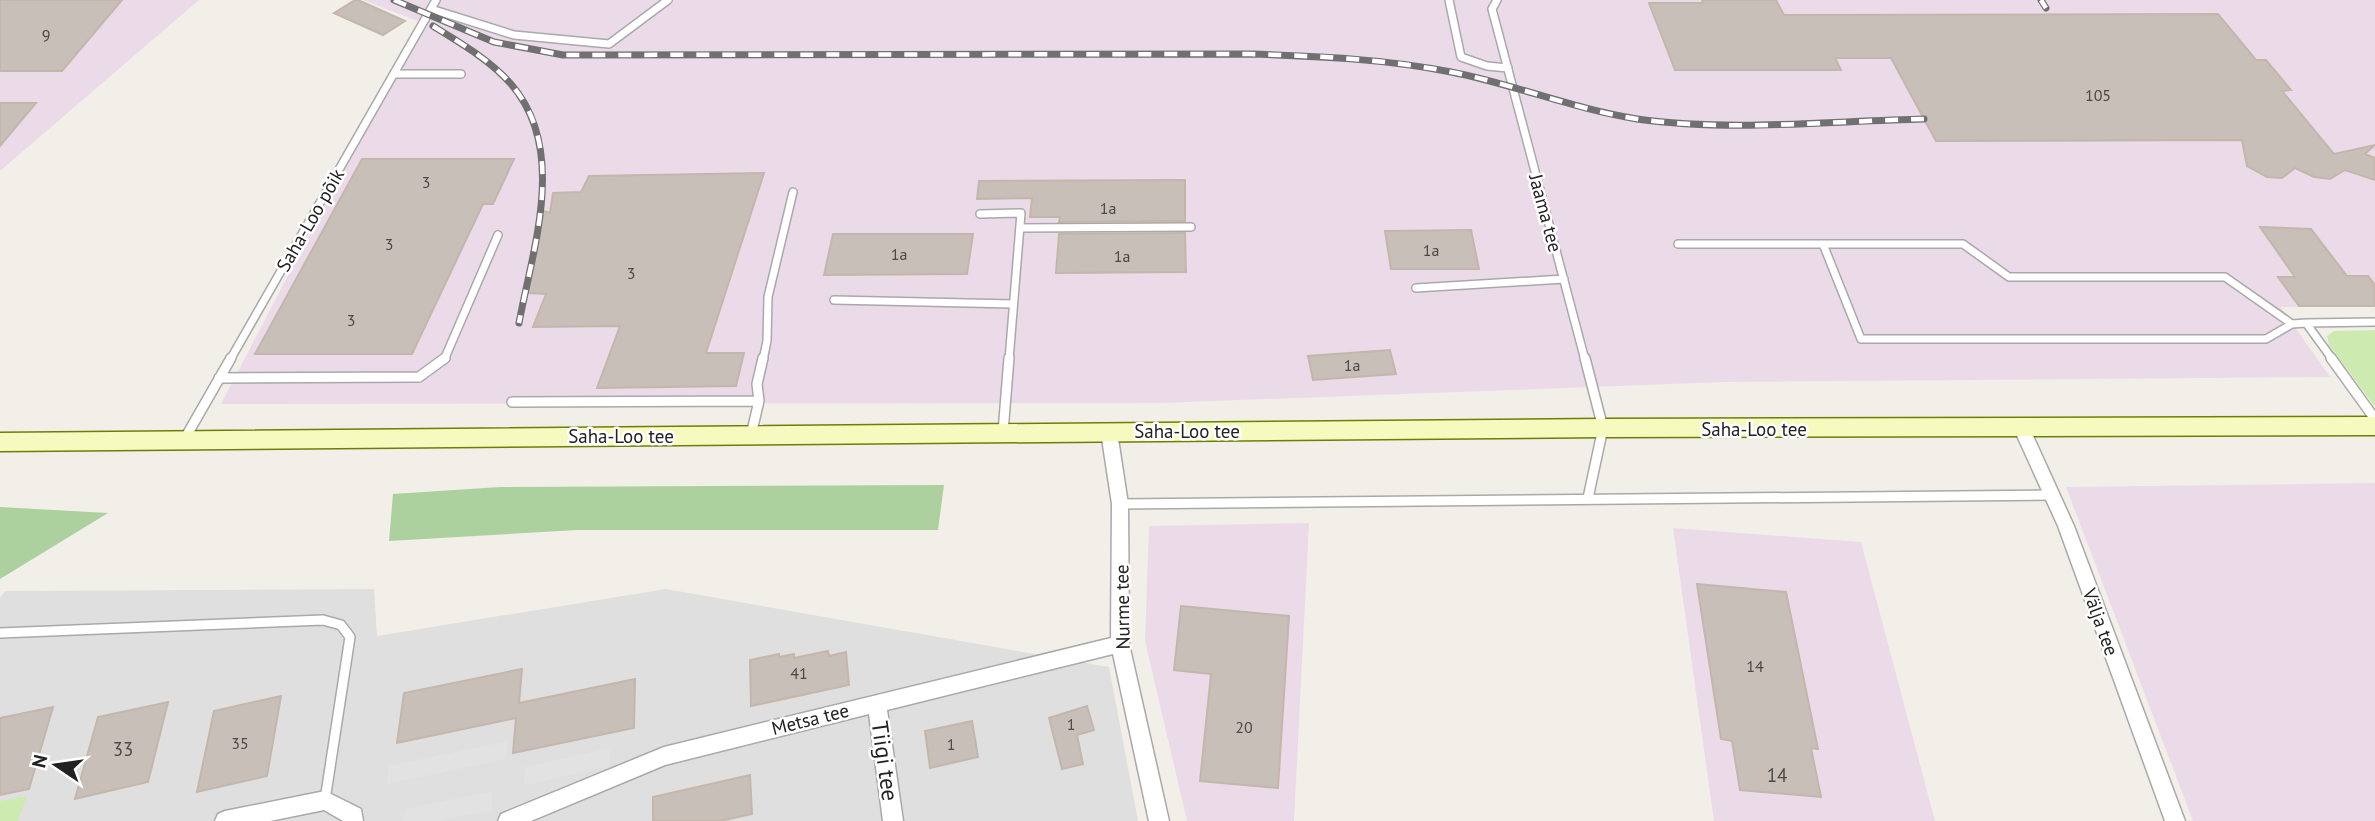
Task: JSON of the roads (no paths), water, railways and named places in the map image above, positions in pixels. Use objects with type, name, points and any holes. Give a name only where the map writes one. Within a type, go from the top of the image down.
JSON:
[{"type":"main road","name":"Saha-Loo tee","points":[[0,442],[1003,432],[2375,426]]},
{"type":"street","name":"Välja tee","points":[[2021,427],[2070,538],[2175,821]]},
{"type":"street","name":"Nurme tee","points":[[1109,432],[1120,504],[1120,644],[1159,821]]},
{"type":"street","name":"Metsa tee","points":[[508,821],[664,756],[1120,644]]},
{"type":"street","name":"Tiigi tee","points":[[877,702],[892,821]]},
{"type":"street","points":[[225,821],[325,800],[354,816],[353,821]]},
{"type":"lane","name":"Saha-Loo põik","points":[[184,440],[436,0]]},
{"type":"lane","points":[[431,9],[513,34],[609,44],[668,0]]},
{"type":"lane","points":[[1449,0],[1461,57],[1487,66],[1508,68]]},
{"type":"lane","name":"Jaama tee","points":[[1489,0],[1603,428]]},
{"type":"lane","points":[[1492,9],[1497,0]]},
{"type":"lane","points":[[394,74],[461,74]]},
{"type":"lane","points":[[751,435],[759,401],[757,384],[767,341],[768,298],[793,192]]},
{"type":"lane","points":[[980,214],[1021,213],[1003,432]]},
{"type":"lane","points":[[1020,228],[1191,227]]},
{"type":"lane","points":[[219,378],[419,377],[444,360],[498,235]]},
{"type":"lane","points":[[1678,244],[1963,244],[2009,277],[2225,277],[2292,324]]},
{"type":"lane","points":[[1823,244],[1861,340],[2266,339],[2292,324],[2375,322]]},
{"type":"lane","points":[[1416,288],[1564,279]]},
{"type":"lane","points":[[834,300],[1013,304]]},
{"type":"lane","points":[[2306,323],[2375,419]]},
{"type":"lane","points":[[512,402],[759,401]]},
{"type":"lane","points":[[1588,498],[1603,428]]},
{"type":"lane","points":[[1120,504],[2050,495]]},
{"type":"lane","points":[[0,633],[323,620],[341,625],[350,637],[325,800]]},
{"type":"railway","points":[[394,0],[494,42],[563,55],[1300,56],[1376,61],[1451,72],[1613,115],[1672,123],[1780,125],[1924,119]]},
{"type":"railway","points":[[2041,0],[2046,8]]},
{"type":"railway","points":[[433,26],[484,59],[511,84],[528,110],[538,138],[542,200],[519,323]]}]
